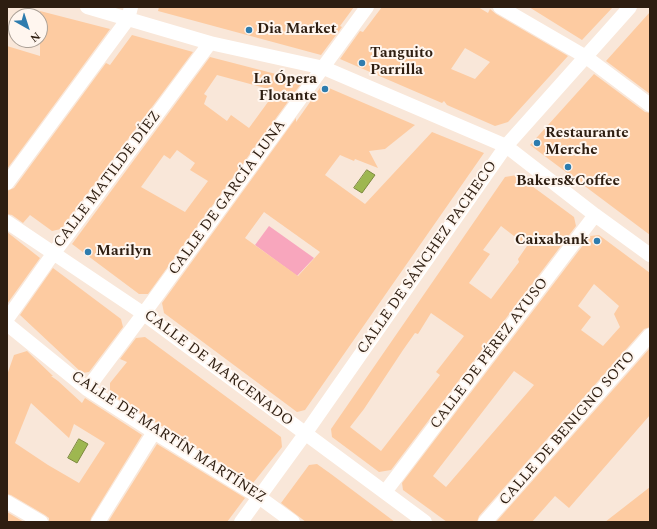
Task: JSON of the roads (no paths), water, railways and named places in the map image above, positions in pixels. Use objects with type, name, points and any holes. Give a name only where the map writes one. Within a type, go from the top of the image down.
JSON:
[{"type":"street","points":[[87,7],[130,13],[210,43],[324,68],[506,146],[595,215],[650,255]]},
{"type":"street","name":"CALLE DE GARCÍA LUNA","points":[[87,388],[144,314],[367,7]]},
{"type":"street","points":[[500,7],[586,57],[650,105]]},
{"type":"street","name":"CALLE DE SÁNCHEZ PACHECO","points":[[241,522],[305,434],[506,146],[630,7]]},
{"type":"street","points":[[7,183],[130,13]]},
{"type":"street","name":"CALLE MATILDE DÍEZ","points":[[7,319],[53,254],[210,43]]},
{"type":"street","name":"CALLE DE PÉREZ AYUSO","points":[[385,492],[595,215]]},
{"type":"street","name":"CALLE DE MARCENADO","points":[[7,222],[144,314],[425,522]]},
{"type":"street","name":"CALLE DE MARTÍN MARTÍNEZ","points":[[7,324],[87,388],[258,497],[292,522]]},
{"type":"street","name":"CALLE DE BENIGNO SOTO","points":[[485,522],[650,335]]},
{"type":"street","points":[[98,522],[154,432]]},
{"type":"street","points":[[7,502],[41,522]]},
{"type":"place","name":"Dia Market","points":[[249,30]]},
{"type":"place","name":"Tanguito Parrilla","points":[[362,63]]},
{"type":"place","name":"La Ópera Flotante","points":[[325,89]]},
{"type":"place","name":"Restaurante Merche","points":[[537,143]]},
{"type":"place","name":"Bakers&Coffee","points":[[568,167]]},
{"type":"place","name":"Caixabank","points":[[597,241]]},
{"type":"place","name":"Marilyn","points":[[88,252]]}]
